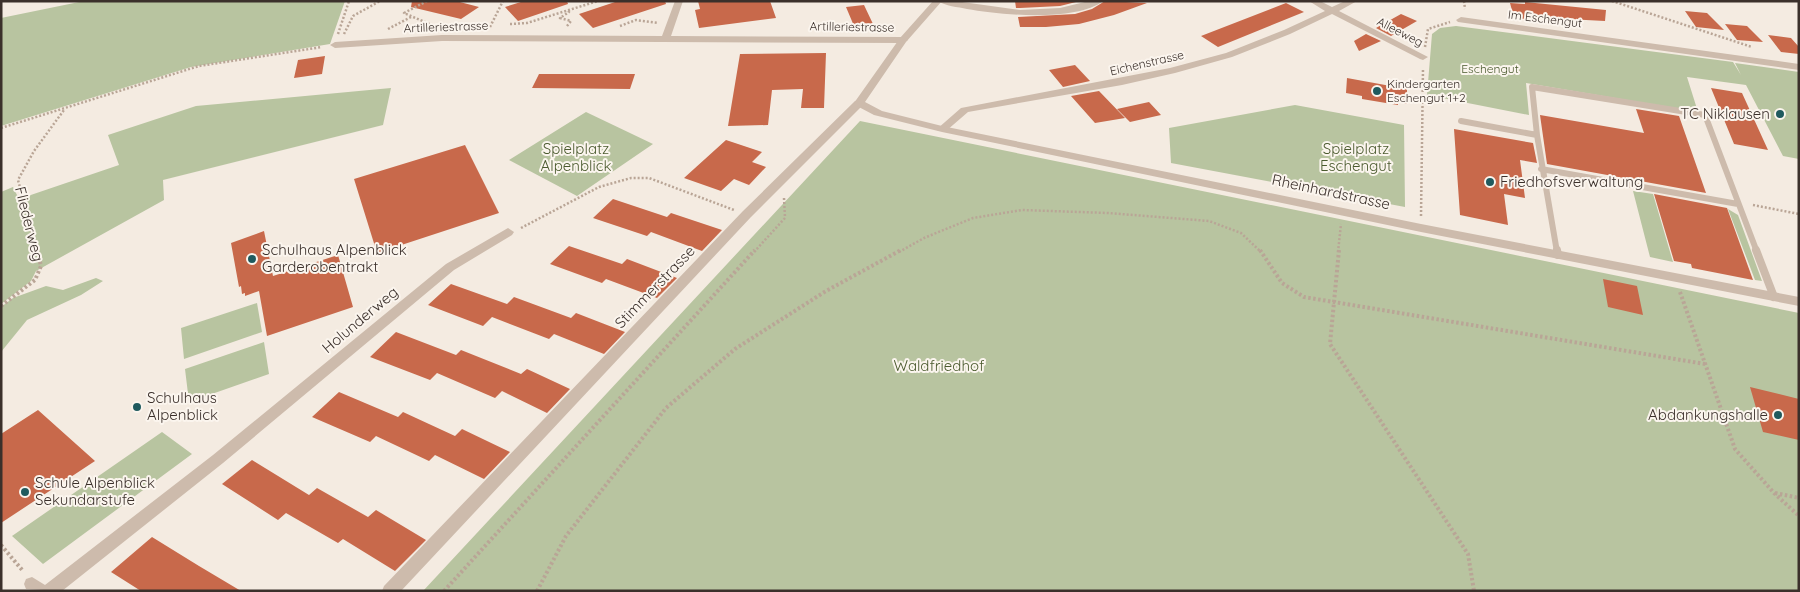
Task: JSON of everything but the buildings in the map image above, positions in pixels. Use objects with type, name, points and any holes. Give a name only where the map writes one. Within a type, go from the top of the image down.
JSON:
[{"type":"street","points":[[666,38],[679,1]]},
{"type":"street","name":"Stimmerstrasse","points":[[390,591],[782,180],[859,103],[903,40],[938,1]]},
{"type":"street","points":[[942,1],[1008,12],[1037,13],[1066,10],[1099,1]]},
{"type":"street","name":"Alleeweg","points":[[1313,1],[1423,57]]},
{"type":"street","name":"Eichenstrasse","points":[[942,129],[965,110],[1172,72],[1229,55],[1333,12],[1353,1]]},
{"type":"street","name":"Im Eschengut","points":[[1461,20],[1799,66]]},
{"type":"street","name":"Artilleriestrasse","points":[[335,45],[436,39],[903,40]]},
{"type":"street","name":"Rheinhardstrasse","points":[[859,103],[878,113],[942,129],[1422,228],[1799,302]]},
{"type":"street","name":"Holunderweg","points":[[49,591],[218,459],[450,267],[508,232]]},
{"type":"lane","points":[[1558,254],[1541,169],[1532,87],[1704,115],[1774,297]]},
{"type":"lane","points":[[1461,121],[1537,135]]},
{"type":"lane","points":[[1541,169],[1738,203]]},
{"type":"path","points":[[1,128],[198,66],[335,45],[349,1]]},
{"type":"path","points":[[346,44],[344,35],[353,16],[380,1]]},
{"type":"path","points":[[427,1],[404,14],[434,25],[436,39]]},
{"type":"path","points":[[495,28],[488,31],[503,1]]},
{"type":"path","points":[[502,25],[527,23],[598,1]]},
{"type":"path","points":[[1612,1],[1752,47]]},
{"type":"path","points":[[565,38],[567,25],[571,21],[560,18],[569,12],[568,9]]},
{"type":"path","points":[[1422,228],[1423,57],[1428,29],[1461,20]]},
{"type":"path","name":"Fliederweg","points":[[1,306],[35,280],[42,266],[18,180],[34,151],[65,108]]},
{"type":"path","points":[[508,232],[526,226],[610,182],[623,178],[650,178],[731,209]]},
{"type":"path","points":[[444,591],[785,218],[782,180]]},
{"type":"path","points":[[1738,203],[1799,214]]},
{"type":"path","points":[[537,591],[566,536],[666,408],[735,349],[834,286],[924,238],[973,218],[1022,210],[1108,213],[1209,221],[1241,233],[1258,246],[1282,283],[1304,297],[1333,304],[1705,364]]},
{"type":"path","points":[[1342,211],[1330,344],[1405,455],[1468,554],[1474,591]]},
{"type":"path","points":[[1675,277],[1735,449],[1774,493],[1799,516]]},
{"type":"path","points":[[1774,493],[1799,498]]},
{"type":"path","points":[[1,545],[36,587]]},
{"type":"green space","points":[[84,1],[345,1],[330,44],[191,67],[1,126],[1,18]]},
{"type":"green space","name":"Eschengut","points":[[1456,26],[1733,62],[1741,75],[1735,63],[1799,72],[1799,159],[1783,156],[1746,85],[1687,77],[1698,112],[1526,83],[1529,115],[1427,95],[1432,34],[1440,28]]},
{"type":"green space","points":[[391,88],[383,125],[163,180],[164,200],[36,271],[31,281],[1,304],[1,192],[13,187],[19,199],[119,165],[108,135],[196,106]]},
{"type":"green space","name":"Spielplatz Eschengut","points":[[1295,105],[1404,125],[1405,207],[1171,163],[1169,128]]},
{"type":"green space","name":"Spielplatz Alpenblick","points":[[586,112],[653,144],[577,196],[509,160]]},
{"type":"green space","name":"Waldfriedhof","points":[[860,121],[1799,313],[1799,591],[423,591]]},
{"type":"green space","points":[[1633,191],[1653,194],[1673,262],[1650,257]]},
{"type":"green space","points":[[1728,209],[1738,215],[1762,281],[1755,280]]},
{"type":"green space","points":[[96,278],[103,281],[81,295],[27,320],[1,352],[1,307],[13,298],[46,286],[63,290]]},
{"type":"green space","points":[[257,303],[262,332],[184,359],[181,328]]},
{"type":"green space","points":[[264,342],[269,374],[189,402],[185,369]]},
{"type":"green space","points":[[162,432],[192,454],[43,564],[12,536]]},
{"type":"place","name":"Kindergarten Eschengut 1+2","points":[[1377,91]]},
{"type":"place","name":"TC Niklausen","points":[[1780,114]]},
{"type":"place","name":"Friedhofsverwaltung","points":[[1490,182]]},
{"type":"place","name":"Schulhaus Alpenblick Garderobentrakt","points":[[252,259]]},
{"type":"place","name":"Schulhaus Alpenblick","points":[[137,407]]},
{"type":"place","name":"Abdankungshalle","points":[[1778,415]]},
{"type":"place","name":"Schule Alpenblick Sekundarstufe","points":[[25,492]]}]
